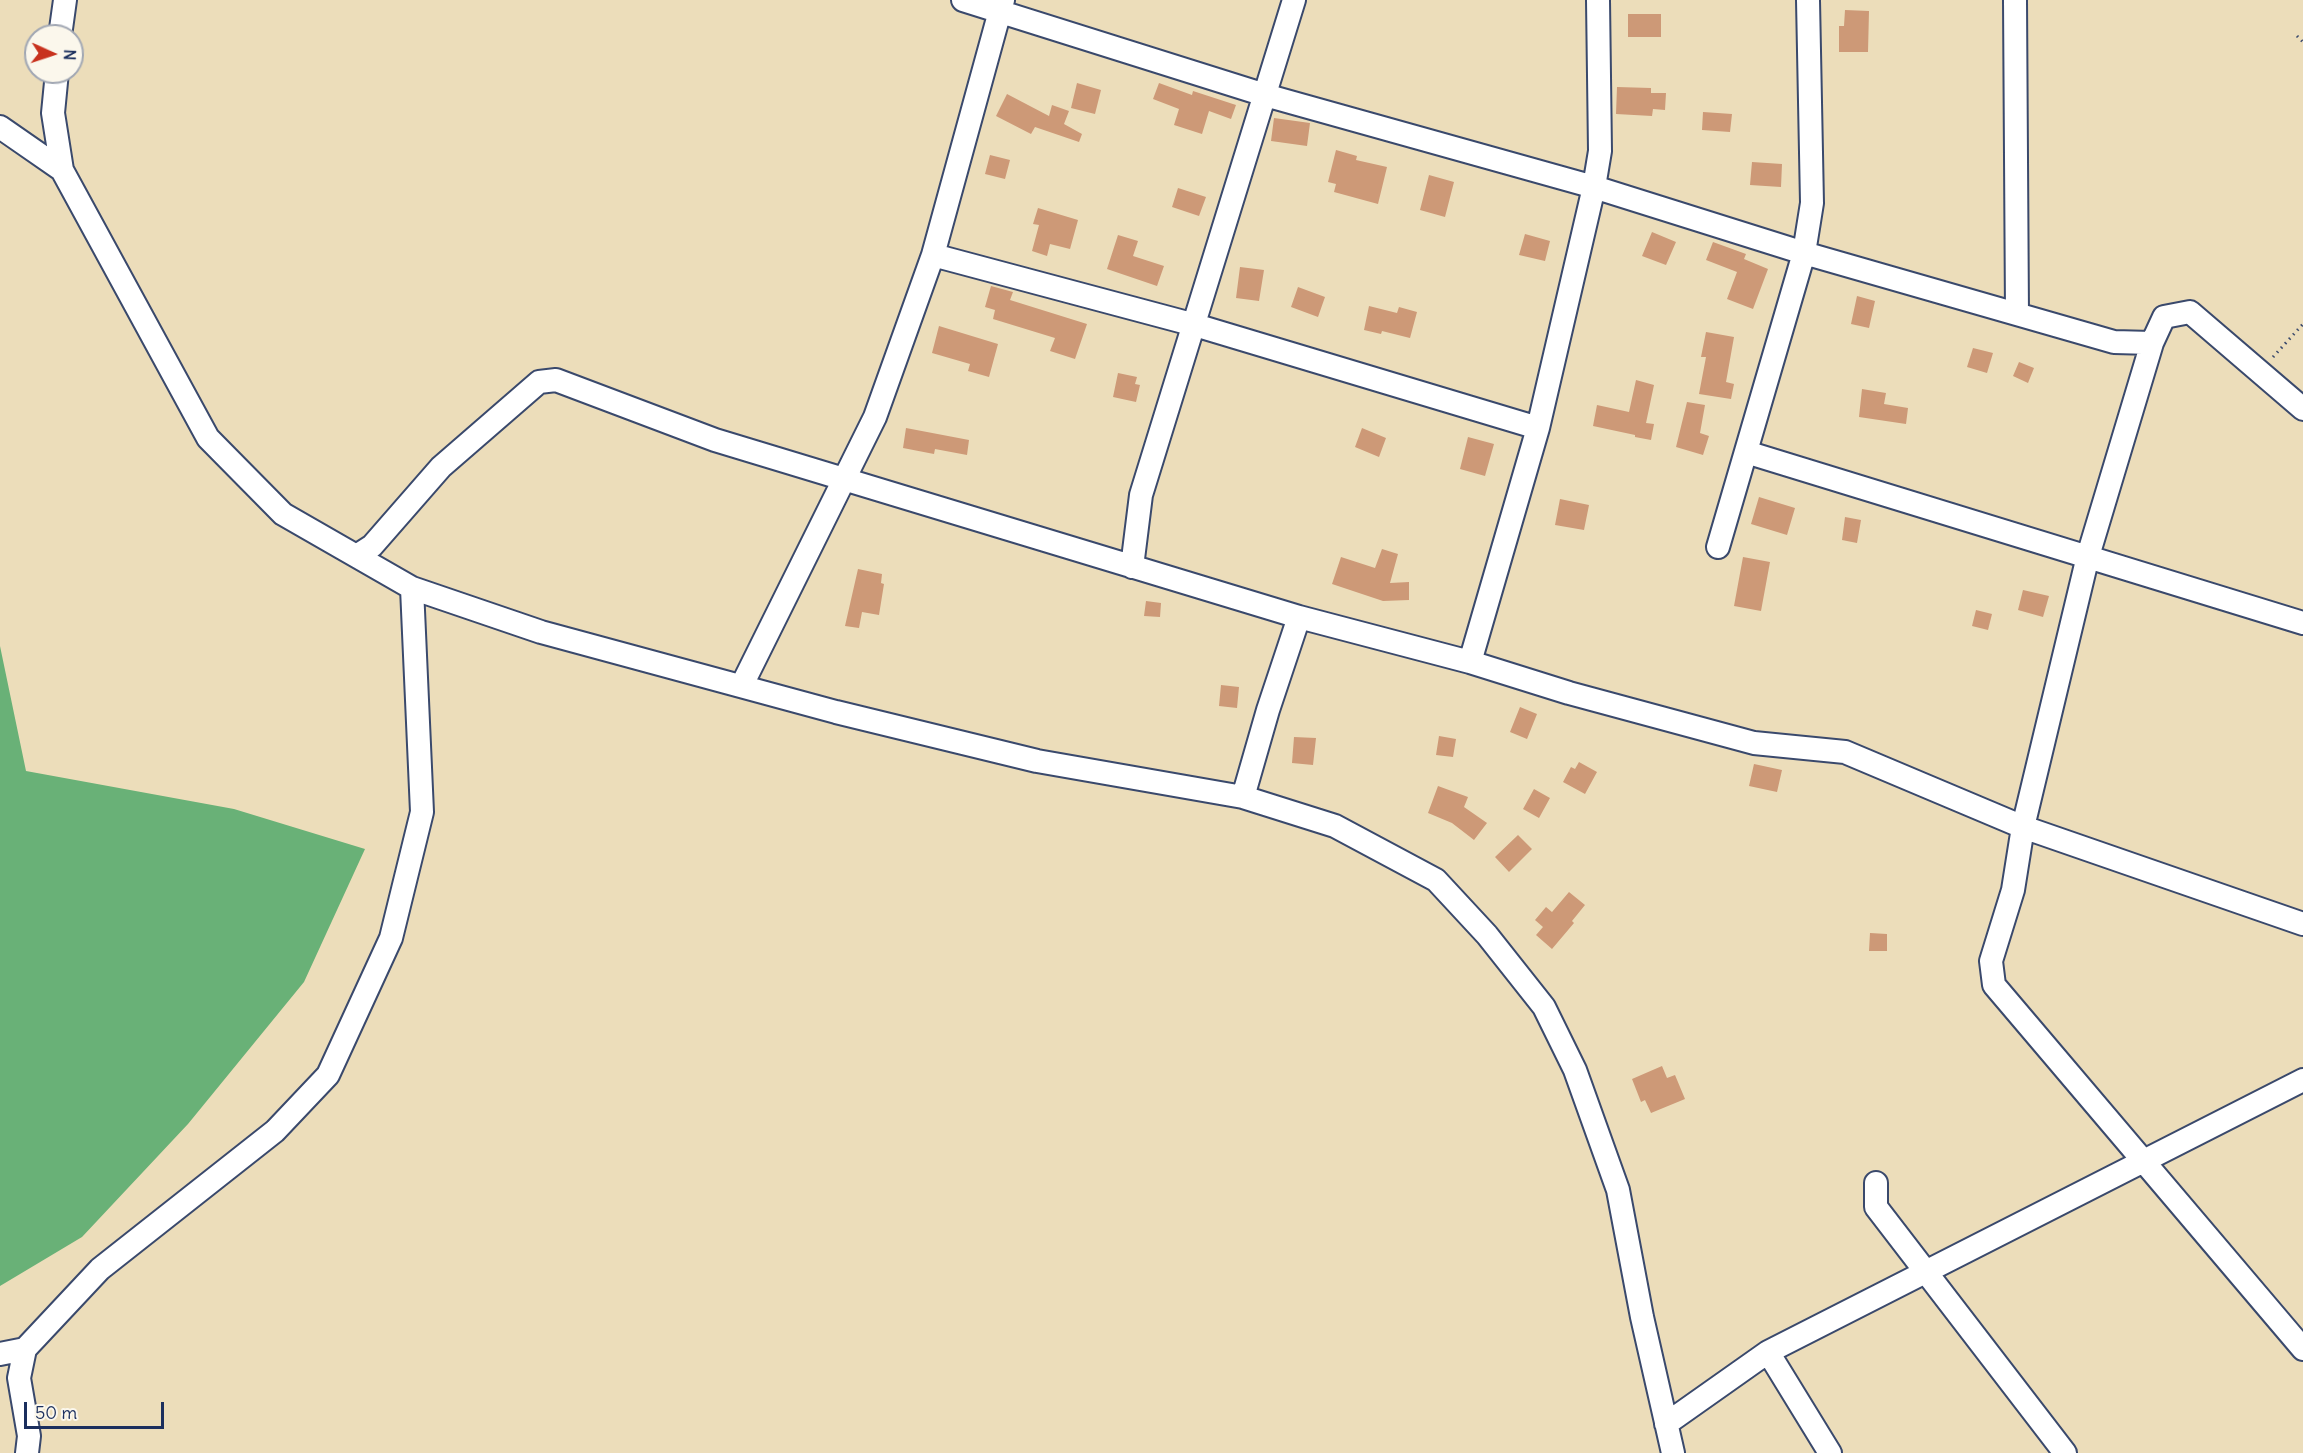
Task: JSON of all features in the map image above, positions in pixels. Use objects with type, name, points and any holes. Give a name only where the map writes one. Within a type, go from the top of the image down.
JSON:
[{"type":"street","points":[[62,24],[65,0]]},
{"type":"street","points":[[963,0],[1001,5],[1265,95],[1594,187],[1804,253],[2114,342],[2152,343]]},
{"type":"street","points":[[1132,567],[1141,495],[1294,0]]},
{"type":"street","points":[[1470,662],[1538,428],[1594,187],[1600,151],[1598,0]]},
{"type":"street","points":[[1718,547],[1804,253],[1812,203],[1808,0]]},
{"type":"street","points":[[2015,0],[2017,314]]},
{"type":"street","points":[[742,685],[875,417],[933,255],[1001,5]]},
{"type":"street","points":[[56,84],[53,113],[63,170],[208,438],[283,514],[412,588],[541,632],[836,712],[1037,761],[1243,797],[1335,826],[1436,880],[1487,935],[1544,1007],[1575,1070],[1617,1190],[1642,1317],[1673,1453]]},
{"type":"street","points":[[0,127],[63,170]]},
{"type":"street","points":[[933,255],[1194,325],[1538,428]]},
{"type":"street","points":[[2303,409],[2190,312],[2164,317],[2152,343],[2088,556],[2023,827],[2013,890],[1991,961],[1994,985],[2303,1349]]},
{"type":"street","points":[[358,555],[372,546],[441,467],[539,382],[556,380],[715,440],[1299,617],[1470,662],[1569,693],[1754,743],[1845,752],[2023,827],[2303,924]]},
{"type":"street","points":[[1746,452],[2303,623]]},
{"type":"street","points":[[27,1453],[29,1436],[19,1378],[25,1349],[100,1269],[275,1131],[328,1075],[391,938],[422,812],[412,588]]},
{"type":"street","points":[[1243,797],[1268,710],[1299,617]]},
{"type":"street","points":[[1666,1424],[1768,1352],[2303,1080]]},
{"type":"street","points":[[1876,1183],[1876,1207],[2065,1453]]},
{"type":"street","points":[[0,1354],[25,1349]]},
{"type":"street","points":[[1768,1352],[1830,1453]]},
{"type":"path","points":[[2297,36],[2303,42]]},
{"type":"path","points":[[2260,371],[2303,324]]},
{"type":"green space","points":[[0,646],[26,771],[234,809],[365,849],[304,982],[188,1124],[82,1237],[0,1286]]},
{"type":"building","points":[[1845,10],[1869,11],[1868,52],[1839,52],[1839,26],[1844,26]]},
{"type":"building","points":[[1628,14],[1661,14],[1661,37],[1628,37]]},
{"type":"building","points":[[1077,83],[1101,90],[1095,114],[1071,108]]},
{"type":"building","points":[[1159,83],[1192,95],[1193,91],[1236,105],[1231,119],[1209,111],[1202,134],[1174,125],[1179,109],[1153,99]]},
{"type":"building","points":[[1617,87],[1651,88],[1651,93],[1666,93],[1665,110],[1653,109],[1652,116],[1616,114]]},
{"type":"building","points":[[1007,94],[1049,116],[1052,105],[1069,111],[1064,124],[1082,134],[1079,142],[1035,127],[1031,134],[996,116]]},
{"type":"building","points":[[1703,112],[1732,114],[1730,132],[1702,130]]},
{"type":"building","points":[[1274,118],[1310,123],[1307,146],[1271,141]]},
{"type":"building","points":[[1336,150],[1357,156],[1356,160],[1387,167],[1378,204],[1334,192],[1336,184],[1328,182]]},
{"type":"building","points":[[990,155],[1010,160],[1005,179],[985,174]]},
{"type":"building","points":[[1752,162],[1782,164],[1781,187],[1750,185]]},
{"type":"building","points":[[1429,175],[1454,182],[1445,217],[1420,210]]},
{"type":"building","points":[[1178,188],[1206,197],[1199,216],[1172,207]]},
{"type":"building","points":[[1038,208],[1078,220],[1070,249],[1050,244],[1047,256],[1032,251],[1039,225],[1033,224]]},
{"type":"building","points":[[1652,232],[1676,242],[1666,265],[1642,256]]},
{"type":"building","points":[[1525,234],[1550,241],[1545,261],[1519,255]]},
{"type":"building","points":[[1118,235],[1138,241],[1133,256],[1164,266],[1157,286],[1107,269]]},
{"type":"building","points":[[1713,242],[1746,254],[1744,259],[1768,269],[1753,309],[1727,299],[1737,272],[1706,260]]},
{"type":"building","points":[[1240,267],[1264,270],[1259,301],[1236,298]]},
{"type":"building","points":[[991,286],[1013,292],[1010,300],[1087,324],[1075,359],[1050,351],[1055,338],[993,319],[995,310],[985,307]]},
{"type":"building","points":[[1298,287],[1325,297],[1318,317],[1291,307]]},
{"type":"building","points":[[1857,296],[1875,301],[1869,328],[1851,324]]},
{"type":"building","points":[[1369,306],[1397,313],[1399,307],[1417,312],[1410,338],[1382,331],[1381,334],[1364,330]]},
{"type":"building","points":[[939,326],[998,344],[989,377],[968,371],[970,364],[932,353]]},
{"type":"building","points":[[1706,332],[1734,337],[1726,382],[1734,384],[1731,399],[1699,394],[1706,357],[1701,357]]},
{"type":"building","points":[[1973,348],[1993,353],[1987,373],[1967,367]]},
{"type":"building","points":[[2019,362],[2034,368],[2028,383],[2013,376]]},
{"type":"building","points":[[1118,373],[1137,377],[1135,384],[1140,385],[1136,402],[1113,397]]},
{"type":"building","points":[[1636,380],[1654,385],[1646,423],[1654,424],[1651,440],[1593,426],[1597,405],[1629,412]]},
{"type":"building","points":[[1862,389],[1886,393],[1884,404],[1908,408],[1906,424],[1859,417]]},
{"type":"building","points":[[1687,402],[1705,405],[1700,433],[1709,436],[1703,455],[1676,447]]},
{"type":"building","points":[[906,428],[969,440],[967,455],[935,449],[934,454],[903,448]]},
{"type":"building","points":[[1362,428],[1386,438],[1379,457],[1355,447]]},
{"type":"building","points":[[1468,437],[1494,444],[1485,476],[1460,469]]},
{"type":"building","points":[[1759,497],[1795,508],[1787,535],[1751,524]]},
{"type":"building","points":[[1560,499],[1589,505],[1584,530],[1555,525]]},
{"type":"building","points":[[1845,517],[1861,520],[1857,543],[1842,540]]},
{"type":"building","points":[[1382,549],[1398,554],[1390,583],[1409,582],[1409,600],[1383,601],[1332,584],[1341,557],[1375,568]]},
{"type":"building","points":[[1743,557],[1770,562],[1761,611],[1734,606]]},
{"type":"building","points":[[858,569],[882,574],[881,583],[884,584],[879,615],[862,612],[859,628],[845,626]]},
{"type":"building","points":[[2023,590],[2049,596],[2043,617],[2018,610]]},
{"type":"building","points":[[1146,601],[1161,603],[1160,617],[1144,616]]},
{"type":"building","points":[[1976,610],[1992,614],[1988,630],[1972,626]]},
{"type":"building","points":[[1221,685],[1239,687],[1237,708],[1219,706]]},
{"type":"building","points":[[1520,707],[1537,714],[1527,739],[1510,732]]},
{"type":"building","points":[[1439,736],[1456,739],[1453,757],[1436,755]]},
{"type":"building","points":[[1294,737],[1316,738],[1313,765],[1292,763]]},
{"type":"building","points":[[1579,762],[1597,772],[1585,794],[1563,782],[1571,767],[1575,769]]},
{"type":"building","points":[[1754,764],[1782,770],[1777,792],[1749,786]]},
{"type":"building","points":[[1438,786],[1468,797],[1464,807],[1487,823],[1474,840],[1452,823],[1428,813]]},
{"type":"building","points":[[1534,789],[1550,798],[1539,818],[1523,809]]},
{"type":"building","points":[[1518,835],[1532,849],[1509,872],[1495,857]]},
{"type":"building","points":[[1569,892],[1585,905],[1572,921],[1574,923],[1552,949],[1536,935],[1543,927],[1535,920],[1546,907],[1552,912]]},
{"type":"building","points":[[1870,933],[1887,934],[1887,951],[1869,951]]},
{"type":"building","points":[[1662,1066],[1667,1078],[1675,1075],[1685,1099],[1651,1113],[1645,1100],[1641,1102],[1632,1079]]}]
